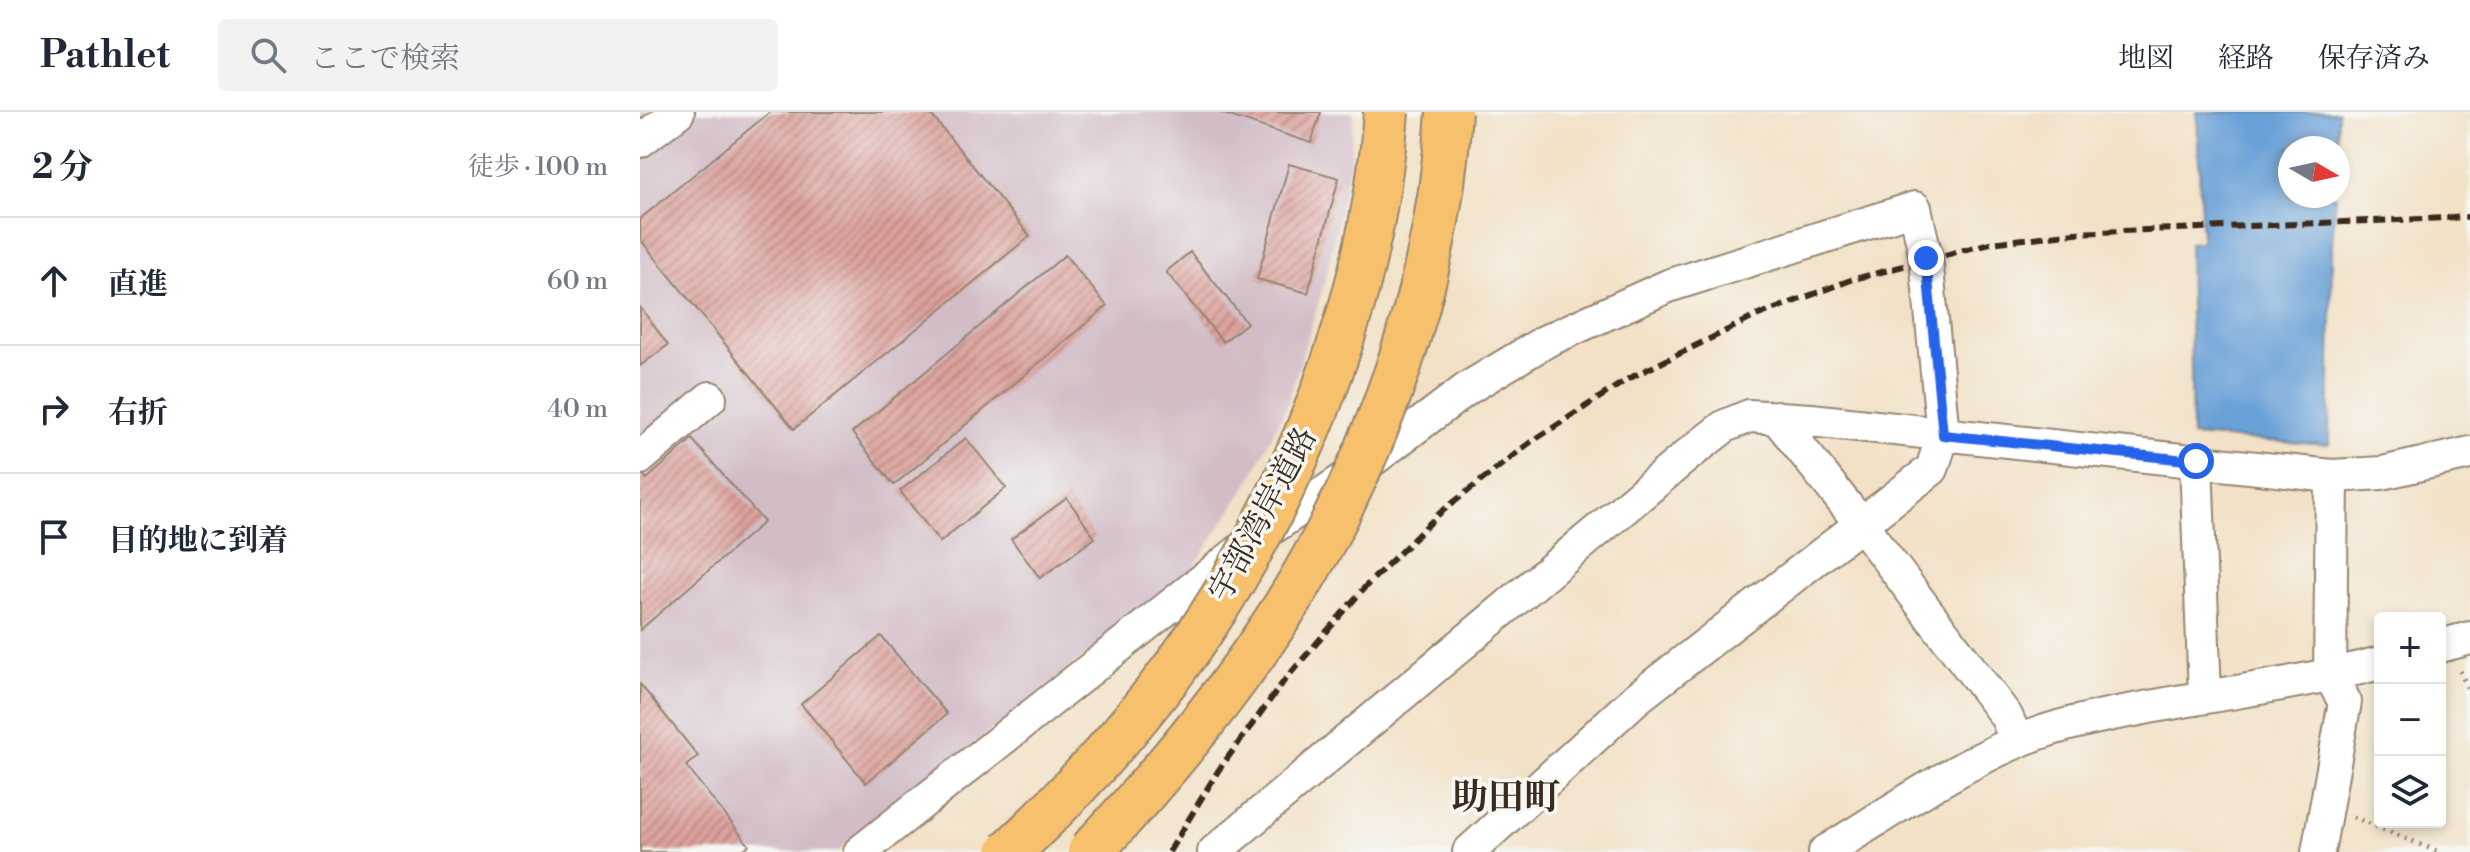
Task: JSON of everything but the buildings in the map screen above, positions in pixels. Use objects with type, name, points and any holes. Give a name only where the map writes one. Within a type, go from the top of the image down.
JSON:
[{"type":"highway","name":"宇部湾岸道路","points":[[1009,852],[1079,782],[1140,713],[1205,622],[1260,529],[1309,429],[1349,316],[1376,202],[1386,112]]},
{"type":"highway","name":"宇部湾岸道路","points":[[1090,852],[1142,795],[1226,692],[1285,607],[1338,510],[1381,410],[1418,299],[1442,185],[1449,112]]},
{"type":"street","points":[[860,852],[1247,545],[1371,461],[1468,388],[1546,341],[1668,286],[1915,208],[1926,258],[1943,435],[1932,469],[1637,698],[1469,852]]},
{"type":"street","points":[[640,458],[710,398]]},
{"type":"street","points":[[1214,852],[1689,454],[1725,426],[1749,416],[2332,476],[2382,473],[2470,453]]},
{"type":"street","points":[[1776,417],[2006,716],[2017,741]]},
{"type":"street","points":[[2196,461],[2205,696]]},
{"type":"street","points":[[2318,852],[2345,702],[2330,676],[2332,476]]},
{"type":"street","points":[[2446,644],[2470,638]]},
{"type":"street","points":[[1825,852],[1959,770],[2017,741],[2088,719],[2330,676],[2374,665]]},
{"type":"path","points":[[2326,806],[2439,852]]},
{"type":"shaded area","points":[[640,112],[1354,112],[1350,161],[1325,281],[1288,402],[1250,481],[1189,574],[837,852],[640,852]]},
{"type":"water","points":[[2197,112],[2338,112],[2337,136],[2278,136],[2278,208],[2335,208],[2329,445],[2192,436],[2189,243],[2202,242]]},
{"type":"railway","points":[[1169,852],[1218,771],[1284,681],[1365,587],[1440,513],[1528,444],[1628,379],[1756,316],[1851,280],[1990,243],[2075,233],[2470,217]]},
{"type":"district","name":"助田町","points":[[1506,796]]},
{"type":"route","points":[[1926,258],[1943,435],[2196,461]]}]
